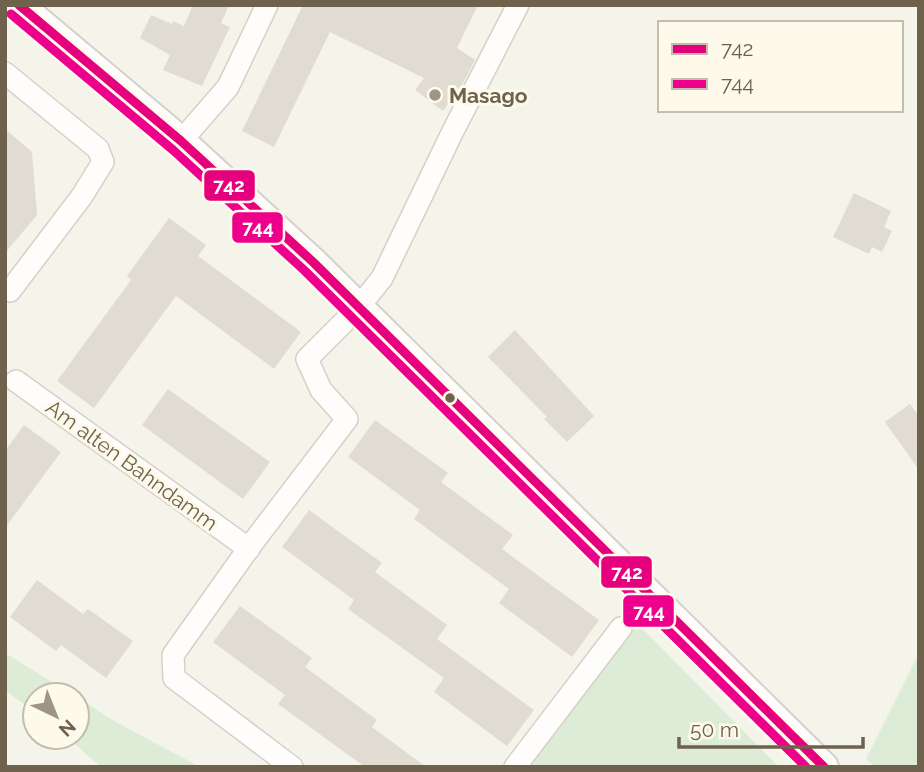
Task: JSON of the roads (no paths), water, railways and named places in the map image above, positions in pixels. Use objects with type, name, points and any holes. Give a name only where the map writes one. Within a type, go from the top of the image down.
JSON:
[{"type":"main road","points":[[22,6],[181,141],[306,255],[824,767]]},
{"type":"street","points":[[181,141],[228,87],[267,5]]},
{"type":"street","points":[[292,767],[174,678],[173,655],[248,549],[347,419],[321,390],[307,359],[382,278],[518,5]]},
{"type":"street","points":[[5,73],[98,149],[103,162],[82,196],[7,292]]},
{"type":"street","name":"Am alten Bahndamm","points":[[16,380],[248,549]]},
{"type":"street","points":[[515,767],[621,628]]},
{"type":"place","name":"Masago","points":[[435,95]]}]
